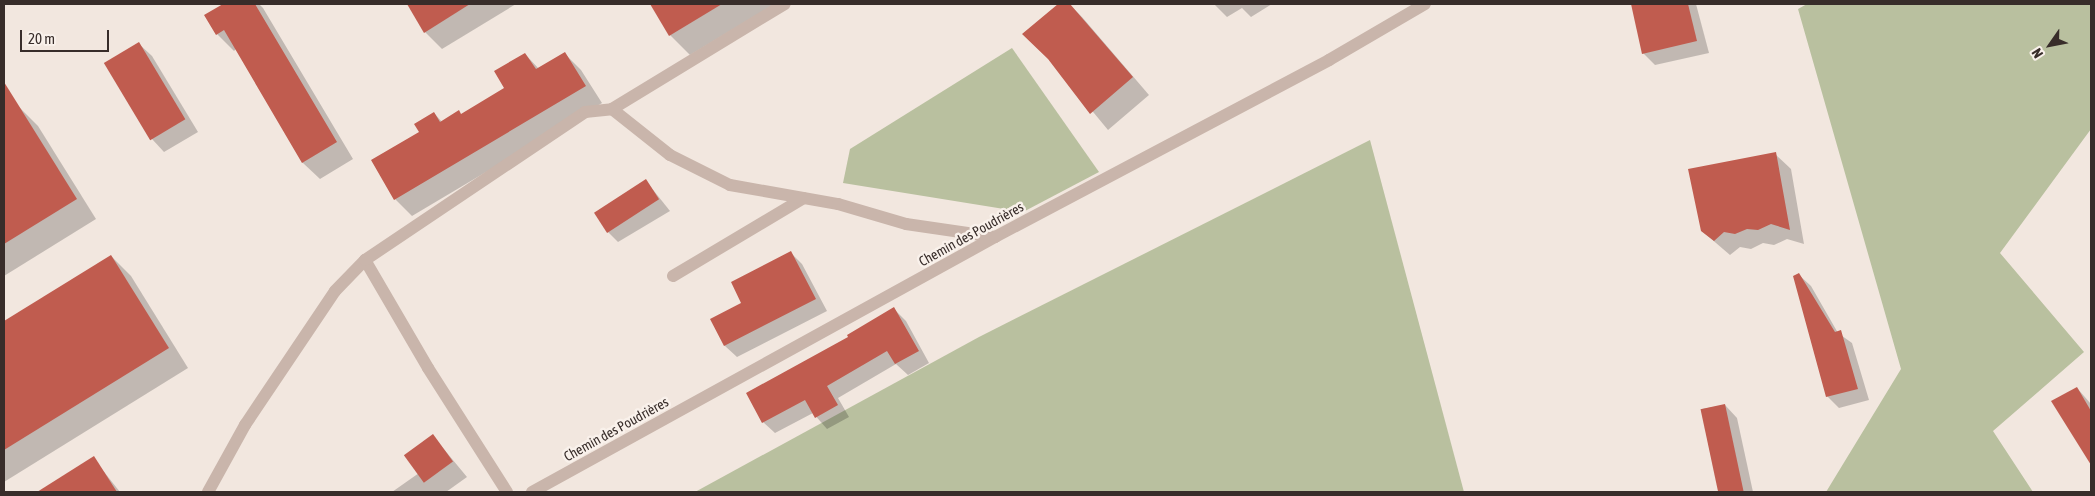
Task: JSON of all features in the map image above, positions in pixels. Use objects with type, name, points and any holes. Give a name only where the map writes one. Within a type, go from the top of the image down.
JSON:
[{"type":"street","points":[[208,492],[245,425],[335,292],[364,260],[585,112],[612,109],[785,4]]},
{"type":"street","name":"Chemin des Poudrières","points":[[532,492],[995,237],[1329,60],[1425,4]]},
{"type":"street","points":[[612,109],[670,155],[730,185],[838,204],[906,224],[995,237]]},
{"type":"street","points":[[673,276],[804,198]]},
{"type":"street","points":[[364,260],[428,368],[507,492]]},
{"type":"green space","points":[[1807,4],[2091,4],[2091,129],[2000,253],[2084,352],[1993,431],[2033,492],[1826,492],[1901,369],[1798,9]]},
{"type":"green space","points":[[1012,48],[1099,172],[1023,212],[843,183],[850,149]]},
{"type":"green space","points":[[1370,140],[1464,492],[695,492],[979,337]]},
{"type":"building","points":[[223,4],[255,4],[337,142],[302,163],[224,30],[216,35],[204,15]]},
{"type":"building","points":[[407,4],[470,4],[424,33]]},
{"type":"building","points":[[650,4],[722,4],[669,36]]},
{"type":"building","points":[[1058,4],[1070,4],[1133,77],[1090,114],[1048,59],[1022,34]]},
{"type":"building","points":[[1631,4],[1688,4],[1697,41],[1642,54]]},
{"type":"building","points":[[139,42],[185,119],[150,140],[104,63]]},
{"type":"building","points":[[565,52],[586,86],[394,200],[371,160],[419,132],[414,124],[434,112],[440,122],[459,110],[461,114],[504,88],[494,71],[525,53],[536,69]]},
{"type":"building","points":[[4,82],[77,199],[4,244]]},
{"type":"building","points":[[1776,152],[1790,230],[1771,224],[1758,230],[1747,229],[1735,234],[1724,232],[1714,241],[1701,231],[1688,169]]},
{"type":"building","points":[[646,179],[659,199],[607,233],[594,213]]},
{"type":"building","points":[[791,251],[816,299],[724,346],[710,319],[741,303],[731,282]]},
{"type":"building","points":[[111,255],[169,348],[4,450],[4,321]]},
{"type":"building","points":[[1799,273],[1835,332],[1841,330],[1858,389],[1826,397],[1793,276]]},
{"type":"building","points":[[894,307],[919,351],[895,364],[887,351],[827,386],[838,405],[815,418],[805,400],[762,423],[746,393],[848,337],[847,335]]},
{"type":"building","points":[[2077,387],[2091,411],[2091,465],[2051,401]]},
{"type":"building","points":[[1725,404],[1744,492],[1718,492],[1701,409]]},
{"type":"building","points":[[433,434],[453,462],[424,483],[404,455]]},
{"type":"building","points":[[94,456],[117,492],[37,492]]}]
